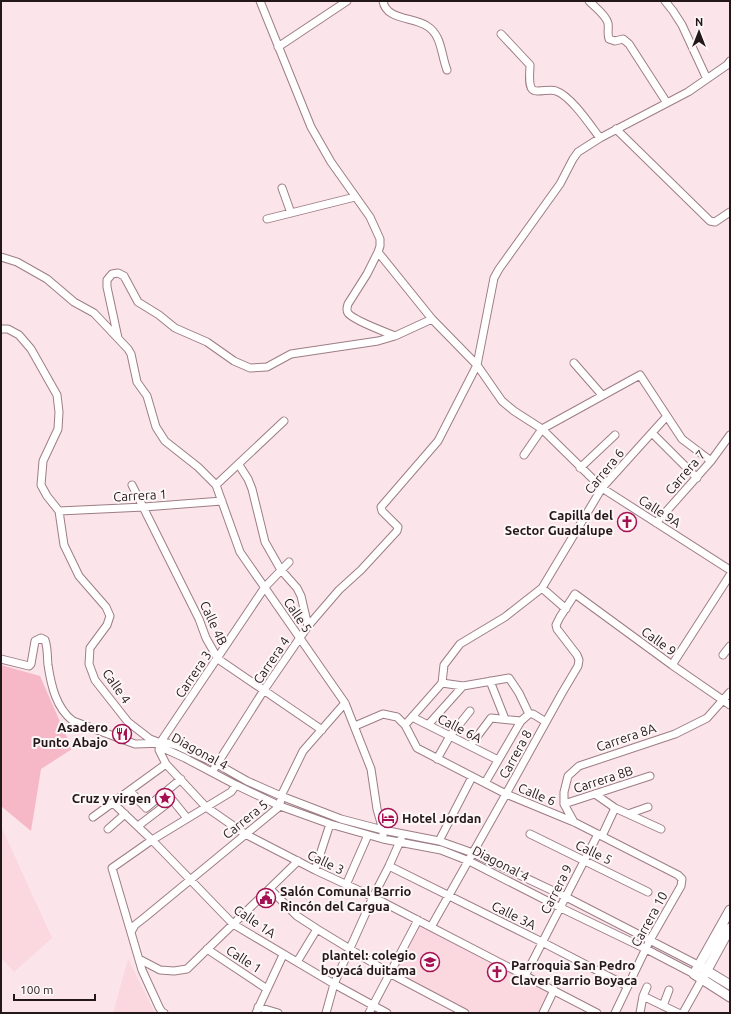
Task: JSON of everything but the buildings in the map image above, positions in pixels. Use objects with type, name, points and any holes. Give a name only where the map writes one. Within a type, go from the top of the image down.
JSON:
[{"type":"main road","points":[[696,969],[730,910]]},
{"type":"main road","points":[[702,979],[730,928]]},
{"type":"main road","name":"Diagonal 4","points":[[696,969],[707,970],[730,985]]},
{"type":"main road","name":"Diagonal 4","points":[[696,969],[702,979],[730,998]]},
{"type":"street","points":[[260,1],[311,127],[331,162],[370,217],[380,239],[378,252],[367,274],[347,307],[348,313],[355,319],[395,336]]},
{"type":"street","points":[[278,47],[348,1]]},
{"type":"street","points":[[383,1],[388,12],[427,26],[438,38],[447,70]]},
{"type":"street","points":[[589,1],[606,18],[608,23],[607,33],[609,39],[615,41],[623,39],[629,44],[667,103]]},
{"type":"street","points":[[665,1],[682,25],[707,79]]},
{"type":"street","points":[[501,34],[530,65],[530,84],[532,89],[535,91],[558,91],[573,104],[600,138]]},
{"type":"street","points":[[477,365],[494,278],[560,184],[573,158],[578,152],[600,138],[688,92],[727,65],[730,61]]},
{"type":"street","points":[[616,129],[710,221],[715,222],[730,212]]},
{"type":"street","points":[[282,188],[291,213]]},
{"type":"street","points":[[267,219],[355,197]]},
{"type":"street","name":"Calle 9A","points":[[378,252],[432,319],[477,365],[502,401],[514,411],[542,429],[602,488],[730,570]]},
{"type":"street","points":[[1,257],[17,262],[47,279],[74,302],[94,313],[118,338]]},
{"type":"street","points":[[118,338],[107,287],[107,280],[112,274],[118,273],[124,276],[138,302],[159,315],[175,328],[207,342],[234,361],[250,368],[267,367],[291,354],[378,341],[395,336],[432,319]]},
{"type":"street","points":[[1,329],[8,329],[19,335],[31,349],[57,395],[59,412],[58,429],[43,461],[41,485],[58,511]]},
{"type":"street","name":"Calle 5","points":[[118,338],[131,354],[137,382],[147,396],[156,427],[165,440],[198,467],[216,485],[240,552],[345,704],[371,769],[377,809],[383,830],[383,839]]},
{"type":"street","points":[[574,363],[602,395]]},
{"type":"street","name":"Carrera 4","points":[[212,772],[264,690],[308,626],[339,590],[361,570],[398,529],[398,527],[382,511],[381,507],[438,441],[477,365]]},
{"type":"street","points":[[524,455],[542,429],[640,375],[682,439],[711,462]]},
{"type":"street","name":"Carrera 6","points":[[542,588],[602,488],[667,416]]},
{"type":"street","points":[[216,485],[284,421]]},
{"type":"street","points":[[652,433],[697,478]]},
{"type":"street","points":[[580,468],[615,435]]},
{"type":"street","name":"Carrera 7","points":[[656,523],[711,462],[730,435]]},
{"type":"street","points":[[239,465],[248,479],[252,489],[265,542],[281,570],[297,588],[301,596],[308,626]]},
{"type":"street","name":"Calle 4B","points":[[132,485],[199,619],[206,638],[218,659],[322,730]]},
{"type":"street","name":"Carrera 1","points":[[58,511],[144,507],[222,501]]},
{"type":"street","name":"Calle 4","points":[[58,511],[64,545],[76,570],[79,576],[106,607],[110,616],[107,625],[90,648],[89,664],[95,680],[128,722],[150,739],[160,743]]},
{"type":"street","name":"Carrera 3","points":[[160,743],[218,659],[265,587],[289,562]]},
{"type":"street","points":[[672,665],[730,575]]},
{"type":"street","points":[[529,714],[519,693],[507,678],[463,686],[442,683],[444,664],[460,644],[505,617],[542,588],[566,609]]},
{"type":"street","name":"Calle 9","points":[[575,594],[727,703]]},
{"type":"street","name":"Carrera 8","points":[[431,927],[578,666],[579,660],[577,655],[556,625],[575,594]]},
{"type":"street","points":[[1,659],[29,666],[31,664],[35,641],[41,638],[45,640],[48,648],[50,676],[56,700],[72,721],[140,745],[160,743]]},
{"type":"street","points":[[723,655],[730,646]]},
{"type":"street","points":[[490,681],[505,719]]},
{"type":"street","name":"Calle 6A","points":[[405,725],[442,683]]},
{"type":"street","points":[[428,725],[463,686]]},
{"type":"street","name":"Carrera 8A","points":[[564,804],[564,792],[568,776],[579,766],[675,734],[707,718],[727,703],[730,692]]},
{"type":"street","name":"Carrera 5","points":[[131,932],[136,925],[280,806],[281,796],[303,751],[345,704]]},
{"type":"street","points":[[437,759],[450,736],[470,711]]},
{"type":"street","name":"Calle 6","points":[[355,726],[383,714],[397,717],[405,725],[417,748],[506,794],[574,822],[682,879]]},
{"type":"street","points":[[529,714],[533,714],[546,722]]},
{"type":"street","points":[[484,783],[521,721],[529,714]]},
{"type":"street","name":"Calle 6A","points":[[412,717],[498,760]]},
{"type":"street","points":[[470,746],[491,718],[521,721]]},
{"type":"street","name":"Calle 3","points":[[160,743],[159,750],[166,764],[206,807],[245,834],[315,870],[373,897],[554,990],[586,1010],[598,1013]]},
{"type":"street","name":"Diagonal 4","points":[[160,743],[168,743],[178,746],[217,764],[247,781],[341,819],[383,830],[439,841],[473,853],[566,897],[650,940],[696,969]]},
{"type":"street","name":"Diagonal 4","points":[[160,743],[165,749],[280,806],[330,824],[368,835],[441,850],[469,861],[560,908],[646,949],[696,969]]},
{"type":"street","points":[[93,817],[166,764]]},
{"type":"street","name":"Carrera 8B","points":[[564,804],[650,776]]},
{"type":"street","points":[[130,791],[146,808],[181,779]]},
{"type":"street","points":[[439,841],[470,781]]},
{"type":"street","points":[[164,1013],[159,1007],[142,970],[112,868],[152,840],[231,792],[236,785]]},
{"type":"street","points":[[166,792],[187,818]]},
{"type":"street","points":[[595,794],[616,808],[661,829]]},
{"type":"street","points":[[138,826],[172,800]]},
{"type":"street","name":"Calle 1A","points":[[113,803],[152,840],[233,924],[283,955],[387,1013]]},
{"type":"street","points":[[564,804],[574,822]]},
{"type":"street","points":[[628,814],[648,807]]},
{"type":"street","name":"Carrera 9","points":[[525,976],[584,860],[616,808]]},
{"type":"street","points":[[108,829],[125,814]]},
{"type":"street","points":[[315,870],[330,824]]},
{"type":"street","points":[[326,1013],[334,984],[373,897],[400,842],[401,834]]},
{"type":"street","name":"Calle 5","points":[[530,834],[648,892]]},
{"type":"street","points":[[346,885],[368,835]]},
{"type":"street","points":[[139,959],[160,970],[174,971],[187,969],[298,861]]},
{"type":"street","name":"Calle 3A","points":[[389,866],[627,986]]},
{"type":"street","name":"Carrera 10","points":[[615,1013],[650,940],[681,886],[682,879]]},
{"type":"street","points":[[270,889],[297,916],[349,950],[391,974],[466,1013]]},
{"type":"street","points":[[369,1013],[391,974],[418,920]]},
{"type":"street","points":[[297,962],[317,929]]},
{"type":"street","name":"Calle 1","points":[[207,949],[267,989]]},
{"type":"street","points":[[278,1013],[257,1010],[283,955]]},
{"type":"street","points":[[643,996],[663,1006],[684,1012],[702,979]]},
{"type":"street","points":[[640,1013],[643,996],[647,987]]},
{"type":"street","points":[[543,1013],[554,990]]},
{"type":"street","points":[[663,1006],[669,990]]},
{"type":"shaded area","points":[[1,665],[40,676],[72,749],[41,769],[31,831],[1,806]]},
{"type":"shaded area","points":[[1,826],[52,938],[14,972],[1,958]]},
{"type":"shaded area","points":[[418,920],[468,950],[466,955],[470,949],[551,991],[540,1013],[474,1013],[391,974]]},
{"type":"shaded area","points":[[128,959],[155,1013],[113,1013]]},
{"type":"place","name":"Capilla del Sector Guadalupe","points":[[627,522]]},
{"type":"place","name":"Asadero Punto Abajo","points":[[122,734]]},
{"type":"place","name":"Cruz y virgen","points":[[165,798]]},
{"type":"place","name":"Hotel Jordan","points":[[388,818]]},
{"type":"place","name":"Salón Comunal Barrio Rincón del Cargua","points":[[266,898]]},
{"type":"place","name":"plantel: colegio boyacá duitama","points":[[430,962]]},
{"type":"place","name":"Parroquia San Pedro Claver Barrio Boyaca","points":[[497,972]]}]
